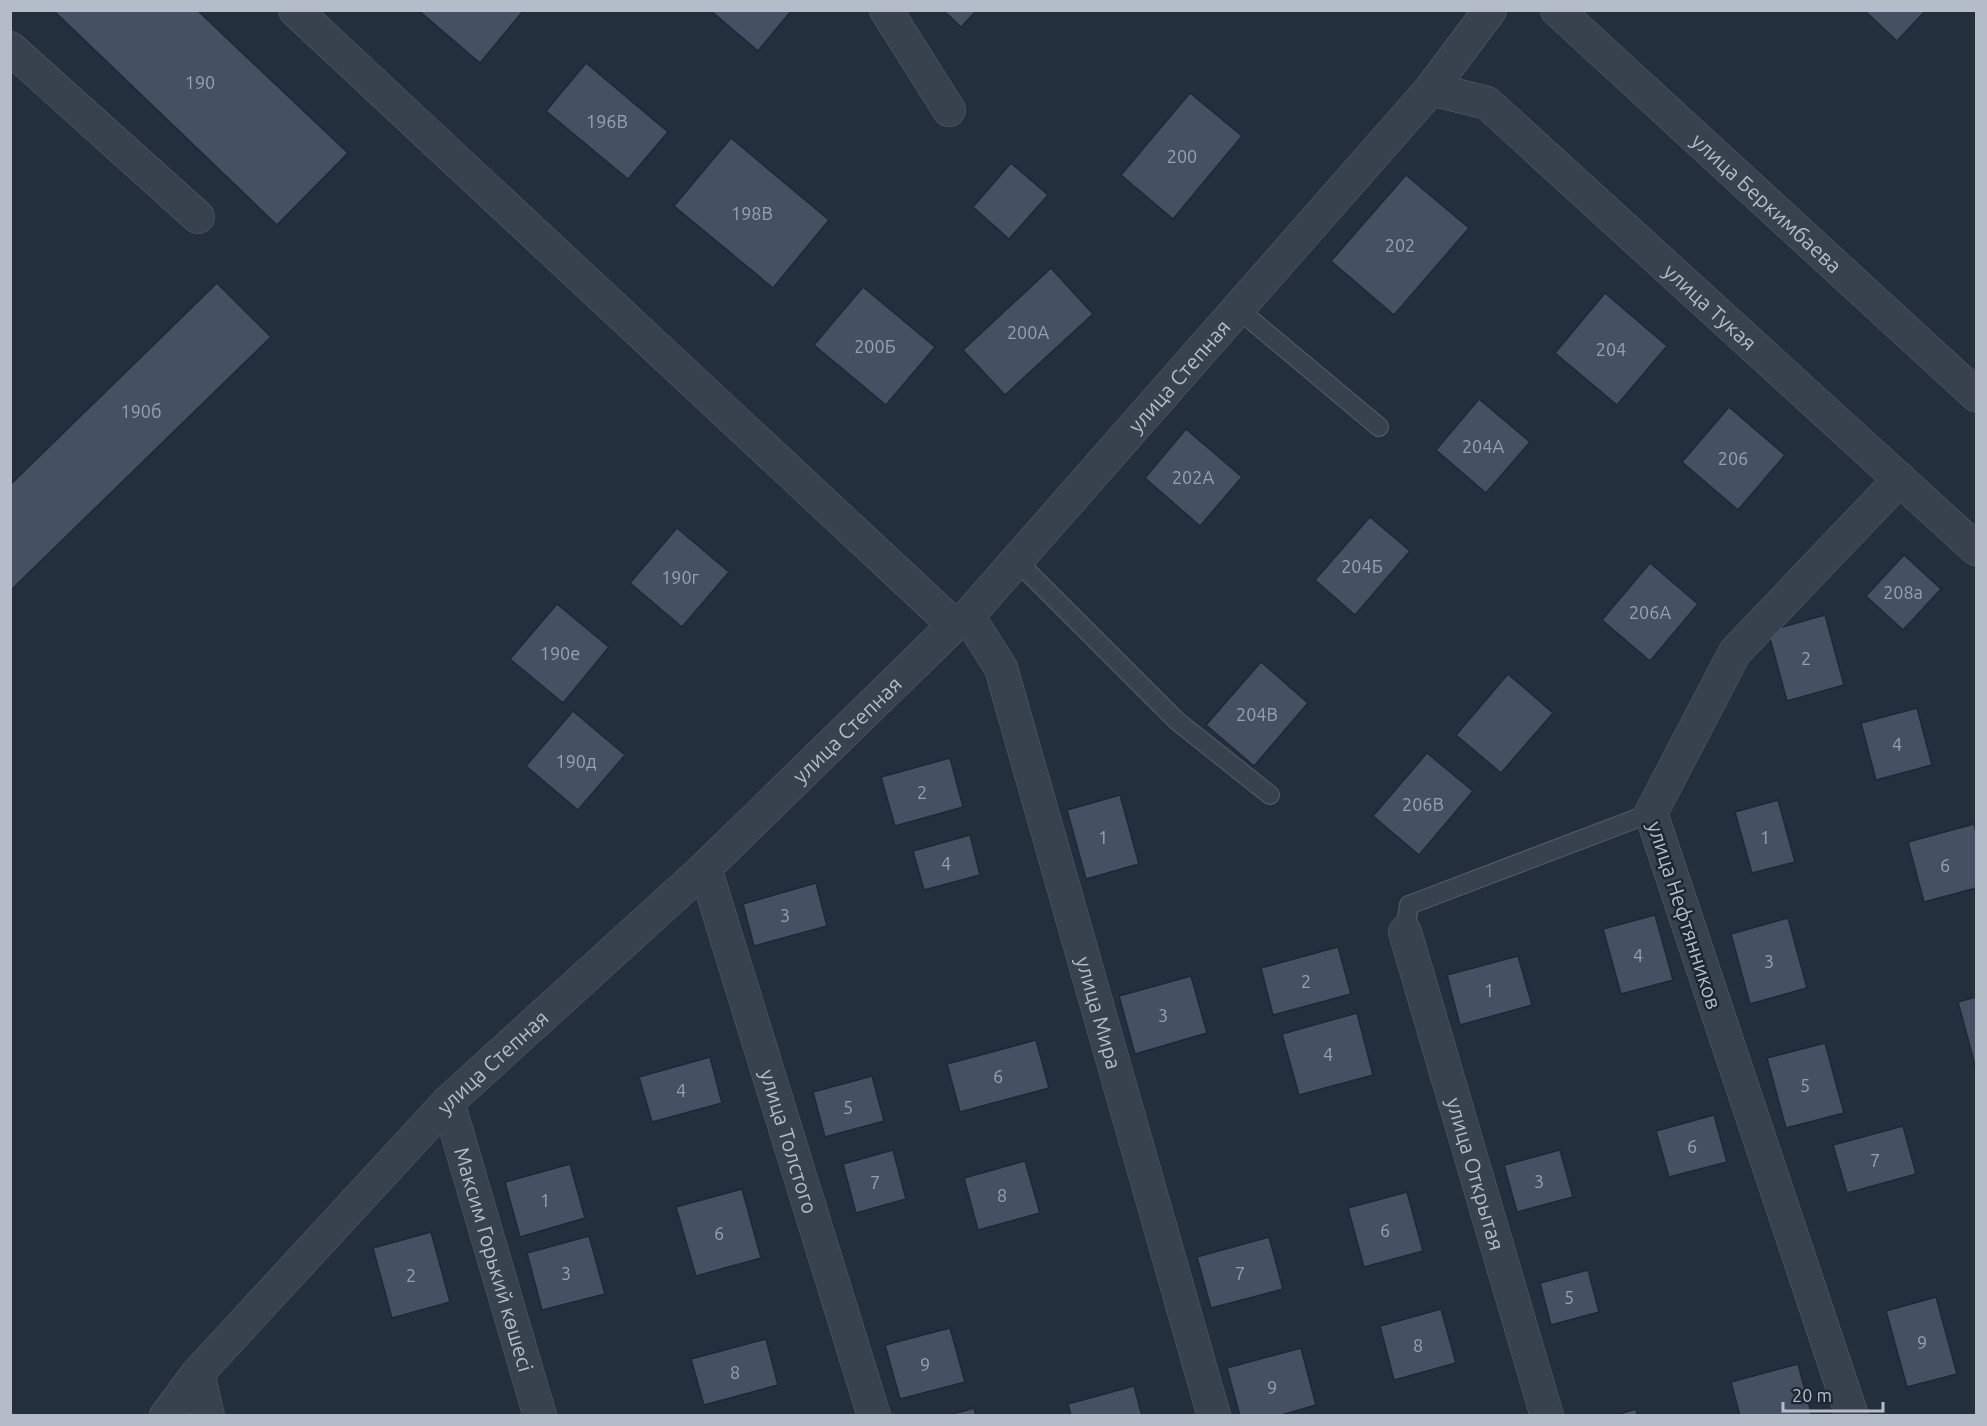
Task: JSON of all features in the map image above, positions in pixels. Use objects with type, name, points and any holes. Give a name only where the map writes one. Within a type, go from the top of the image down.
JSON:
[{"type":"street","name":"улица Мира","points":[[295,10],[961,621],[1001,668],[1214,1416]]},
{"type":"street","points":[[886,10],[949,110]]},
{"type":"street","name":"улица Степная","points":[[166,1416],[198,1373],[448,1102],[705,868],[961,621],[1017,561],[1431,89],[1490,10]]},
{"type":"street","name":"улица Беркимбаева","points":[[1557,10],[1977,395]]},
{"type":"street","points":[[10,48],[198,217]]},
{"type":"street","name":"улица Тукая","points":[[1431,89],[1487,103],[1977,549]]},
{"type":"street","name":"улица Нефтянников","points":[[1852,1416],[1651,813],[1735,652],[1900,479]]},
{"type":"street","name":"улица Толстого","points":[[705,868],[874,1416]]},
{"type":"street","name":"улица Открытая","points":[[1405,932],[1547,1416]]},
{"type":"street","name":"Максим Горький көшесі","points":[[448,1102],[540,1416]]},
{"type":"street","points":[[198,1373],[208,1416]]},
{"type":"lane","points":[[1238,309],[1379,428]]},
{"type":"lane","points":[[1017,561],[1177,721],[1270,795]]},
{"type":"lane","points":[[1405,932],[1409,905],[1651,813]]},
{"type":"building","points":[[53,10],[197,10],[348,153],[277,225]]},
{"type":"building","points":[[418,10],[524,10],[480,63]]},
{"type":"building","points":[[710,10],[792,10],[758,51]]},
{"type":"building","points":[[943,10],[977,10],[961,27]]},
{"type":"building","points":[[1864,10],[1926,10],[1897,41]]},
{"type":"building","points":[[586,63],[668,132],[628,179],[546,111]]},
{"type":"building","points":[[1190,93],[1242,136],[1173,219],[1121,175]]},
{"type":"building","points":[[731,138],[829,220],[773,288],[674,206]]},
{"type":"building","points":[[1011,163],[1048,195],[1009,239],[973,207]]},
{"type":"building","points":[[1406,175],[1469,228],[1394,315],[1331,261]]},
{"type":"building","points":[[1051,268],[1093,314],[1005,395],[963,350]]},
{"type":"building","points":[[217,283],[271,337],[10,591],[10,485]]},
{"type":"building","points":[[863,287],[935,347],[886,405],[814,345]]},
{"type":"building","points":[[1605,293],[1667,346],[1617,405],[1555,353]]},
{"type":"building","points":[[1479,399],[1530,442],[1486,493],[1436,450]]},
{"type":"building","points":[[1729,407],[1785,455],[1738,510],[1682,462]]},
{"type":"building","points":[[1186,429],[1242,477],[1200,526],[1145,478]]},
{"type":"building","points":[[1370,517],[1410,551],[1355,615],[1315,580]]},
{"type":"building","points":[[677,528],[729,572],[682,627],[630,583]]},
{"type":"building","points":[[1904,555],[1941,589],[1903,630],[1866,596]]},
{"type":"building","points":[[1650,563],[1698,604],[1650,661],[1602,620]]},
{"type":"building","points":[[557,604],[609,647],[563,703],[510,659]]},
{"type":"building","points":[[1825,615],[1844,685],[1787,701],[1768,631]]},
{"type":"building","points":[[1261,662],[1308,703],[1254,766],[1206,725]]},
{"type":"building","points":[[1508,674],[1553,713],[1501,773],[1456,735]]},
{"type":"building","points":[[1917,708],[1932,765],[1876,780],[1861,723]]},
{"type":"building","points":[[573,711],[625,755],[578,810],[526,766]]},
{"type":"building","points":[[1427,753],[1473,791],[1419,855],[1373,816]]},
{"type":"building","points":[[950,758],[963,807],[895,826],[881,777]]},
{"type":"building","points":[[1120,795],[1139,864],[1086,879],[1067,810]]},
{"type":"building","points":[[1778,800],[1795,862],[1752,873],[1735,812]]},
{"type":"building","points":[[1974,824],[1976,888],[1924,902],[1908,842]]},
{"type":"building","points":[[970,835],[980,875],[924,890],[913,851]]},
{"type":"building","points":[[816,883],[827,926],[754,946],[743,904]]},
{"type":"building","points":[[1655,915],[1673,980],[1621,994],[1603,929]]},
{"type":"building","points":[[1788,918],[1807,988],[1750,1004],[1731,934]]},
{"type":"building","points":[[1338,947],[1351,994],[1273,1015],[1261,968]]},
{"type":"building","points":[[1518,956],[1532,1005],[1460,1025],[1447,975]]},
{"type":"building","points":[[1191,976],[1207,1033],[1135,1054],[1119,996]]},
{"type":"building","points":[[1976,997],[1976,1069],[1958,1002]]},
{"type":"building","points":[[1357,1013],[1373,1075],[1299,1095],[1282,1034]]},
{"type":"building","points":[[1036,1040],[1049,1088],[960,1112],[947,1064]]},
{"type":"building","points":[[1825,1043],[1844,1113],[1786,1128],[1767,1058]]},
{"type":"building","points":[[710,1057],[722,1103],[652,1122],[639,1077]]},
{"type":"building","points":[[872,1076],[884,1121],[825,1137],[813,1092]]},
{"type":"building","points":[[1714,1115],[1727,1162],[1669,1177],[1656,1131]]},
{"type":"building","points":[[1903,1126],[1916,1174],[1847,1193],[1833,1145]]},
{"type":"building","points":[[893,1150],[906,1199],[856,1213],[843,1164]]},
{"type":"building","points":[[1560,1150],[1573,1197],[1517,1212],[1504,1165]]},
{"type":"building","points":[[1025,1161],[1040,1213],[978,1230],[964,1178]]},
{"type":"building","points":[[570,1164],[585,1218],[520,1237],[505,1182]]},
{"type":"building","points":[[742,1189],[761,1258],[696,1276],[676,1207]]},
{"type":"building","points":[[1407,1192],[1423,1251],[1364,1267],[1348,1208]]},
{"type":"building","points":[[431,1232],[450,1302],[392,1318],[373,1248]]},
{"type":"building","points":[[589,1236],[605,1294],[542,1310],[527,1253]]},
{"type":"building","points":[[1269,1237],[1283,1289],[1211,1308],[1197,1257]]},
{"type":"building","points":[[1588,1270],[1599,1312],[1551,1325],[1540,1283]]},
{"type":"building","points":[[1936,1297],[1957,1374],[1907,1387],[1886,1311]]},
{"type":"building","points":[[1441,1309],[1456,1363],[1394,1380],[1380,1326]]},
{"type":"building","points":[[950,1328],[965,1382],[900,1399],[885,1345]]},
{"type":"building","points":[[766,1339],[778,1385],[704,1405],[691,1359]]},
{"type":"building","points":[[1301,1348],[1316,1405],[1278,1416],[1240,1416],[1227,1368]]},
{"type":"building","points":[[1798,1364],[1812,1416],[1740,1416],[1731,1382]]},
{"type":"building","points":[[1134,1386],[1142,1416],[1071,1416],[1068,1404]]},
{"type":"building","points":[[974,1408],[976,1416],[946,1416]]},
{"type":"building","points":[[1636,1409],[1637,1416],[1613,1416]]}]
